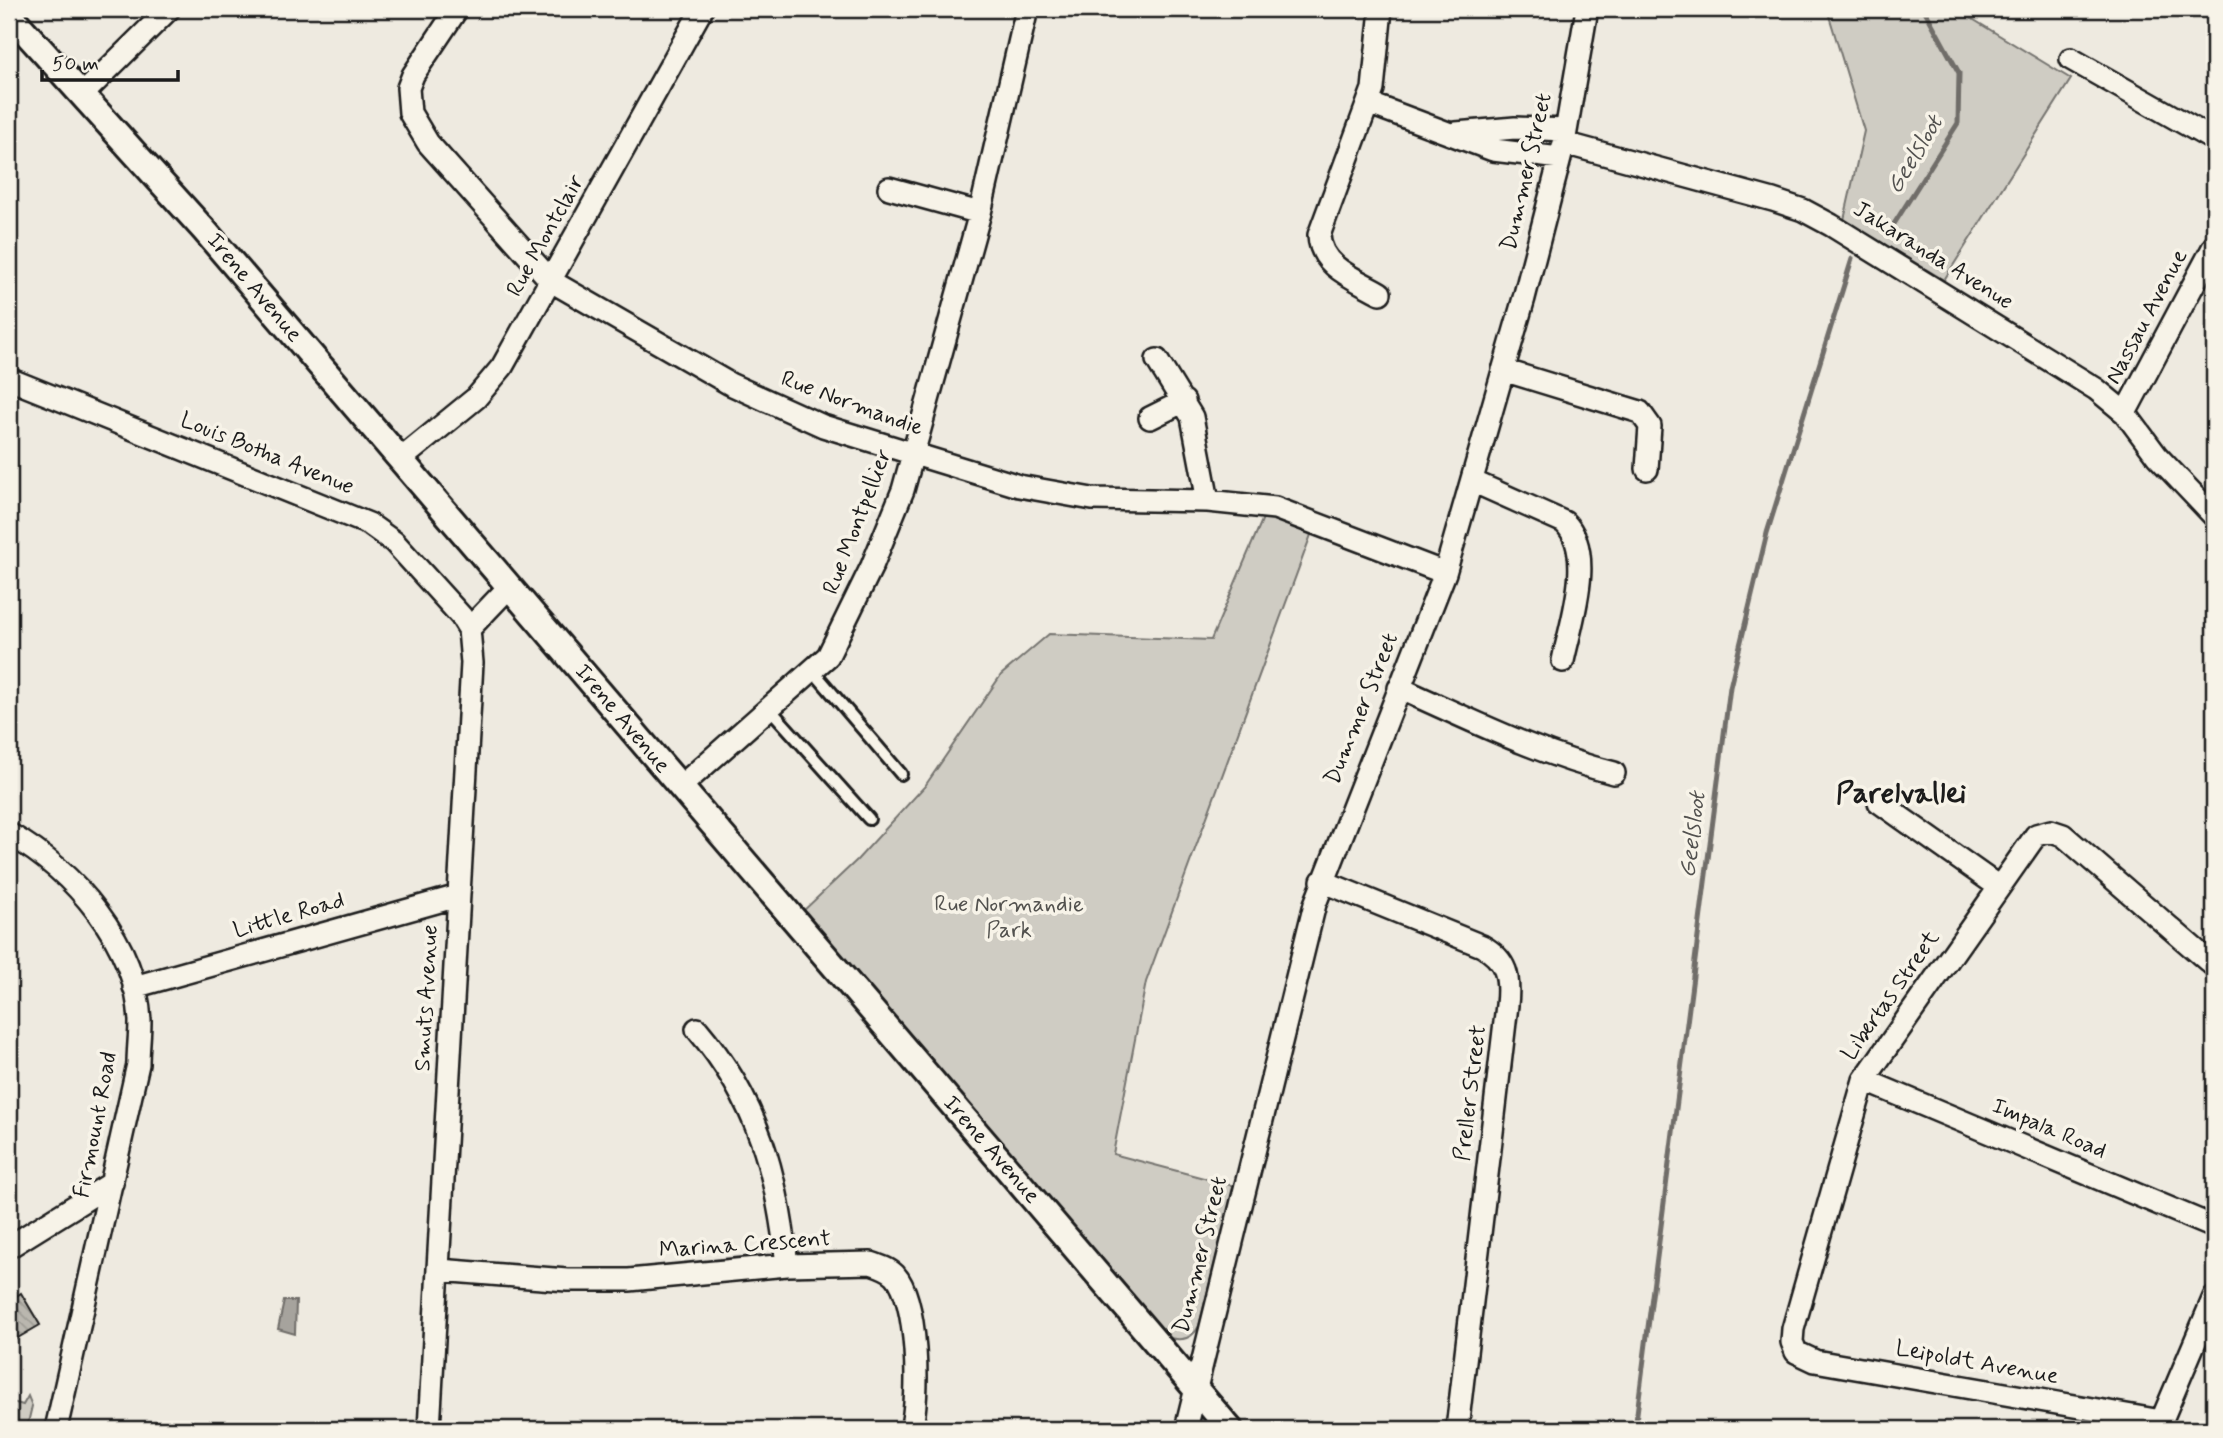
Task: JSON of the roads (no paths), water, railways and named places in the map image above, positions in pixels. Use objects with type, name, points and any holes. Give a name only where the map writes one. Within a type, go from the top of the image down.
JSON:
[{"type":"street","points":[[83,94],[169,9]]},
{"type":"street","name":"Rue Normandie","points":[[457,9],[413,75],[408,88],[410,113],[428,143],[551,281],[730,384],[823,426],[1019,486],[1062,496],[1208,501],[1275,508],[1445,573]]},
{"type":"street","name":"Rue Montclair","points":[[400,460],[491,382],[515,346],[702,9]]},
{"type":"street","name":"Rue Montpellier","points":[[680,787],[814,672],[838,640],[872,566],[903,490],[980,213],[1027,9]]},
{"type":"street","points":[[1380,293],[1328,261],[1319,246],[1319,235],[1377,72],[1381,9]]},
{"type":"street","name":"Dummer Street","points":[[1186,1429],[1194,1388],[1322,881],[1445,573],[1563,144],[1587,9]]},
{"type":"street","name":"Irene Avenue","points":[[9,13],[205,231],[1230,1429]]},
{"type":"street","points":[[2071,59],[2214,140]]},
{"type":"street","name":"Jakaranda Avenue","points":[[1368,103],[1454,133],[1515,128],[1563,144],[1803,210],[1897,264],[2096,389],[2125,413],[2157,456],[2214,516]]},
{"type":"street","points":[[889,188],[980,213]]},
{"type":"street","name":"Nassau Avenue","points":[[2125,413],[2214,246]]},
{"type":"street","points":[[1157,360],[1184,401],[1197,434],[1208,501]]},
{"type":"street","points":[[1503,370],[1640,412],[1650,426],[1647,469]]},
{"type":"street","name":"Louis Botha Avenue","points":[[9,379],[369,524],[394,542],[461,616],[469,629]]},
{"type":"street","points":[[1150,418],[1184,401]]},
{"type":"street","points":[[1472,481],[1564,522],[1574,531],[1581,552],[1576,599],[1563,661]]},
{"type":"street","points":[[469,629],[510,586]]},
{"type":"street","name":"Smuts Avenue","points":[[429,1429],[472,663],[469,629]]},
{"type":"street","points":[[1399,688],[1588,767],[1614,773]]},
{"type":"street","points":[[1879,802],[2000,887]]},
{"type":"street","name":"Libertas Street","points":[[1792,1342],[1855,1101],[1864,1080],[2036,835],[2051,831],[2063,835],[2214,966]]},
{"type":"street","name":"Firmount Road","points":[[9,834],[40,851],[69,876],[86,897],[113,938],[134,986],[140,1020],[138,1064],[56,1429]]},
{"type":"street","name":"Preller Street","points":[[1322,881],[1482,946],[1499,957],[1508,978],[1457,1429]]},
{"type":"street","name":"Little Road","points":[[134,986],[458,896]]},
{"type":"street","points":[[697,1029],[725,1062],[771,1163],[780,1204],[786,1265]]},
{"type":"street","name":"Impala Road","points":[[1864,1080],[2214,1227]]},
{"type":"street","points":[[9,1247],[112,1183]]},
{"type":"street","name":"Marina Crescent","points":[[439,1270],[567,1280],[629,1280],[786,1265],[871,1263],[896,1276],[909,1307],[916,1401],[911,1429]]},
{"type":"street","points":[[2159,1425],[2214,1297]]},
{"type":"street","name":"Leipoldt Avenue","points":[[1792,1342],[1796,1352],[1815,1362],[2159,1425]]},
{"type":"lane","points":[[814,672],[901,774]]},
{"type":"lane","points":[[770,709],[869,819]]},
{"type":"waterway","name":"Geelsloot","points":[[1887,235],[1958,123],[1959,73],[1924,9]]},
{"type":"waterway","name":"Geelsloot","points":[[1635,1429],[1730,687],[1767,533],[1852,259]]},
{"type":"district","name":"Parelvallei","points":[[1901,793]]},
{"type":"park label","name":"Rue Normandie Park","points":[[1009,918]]}]
